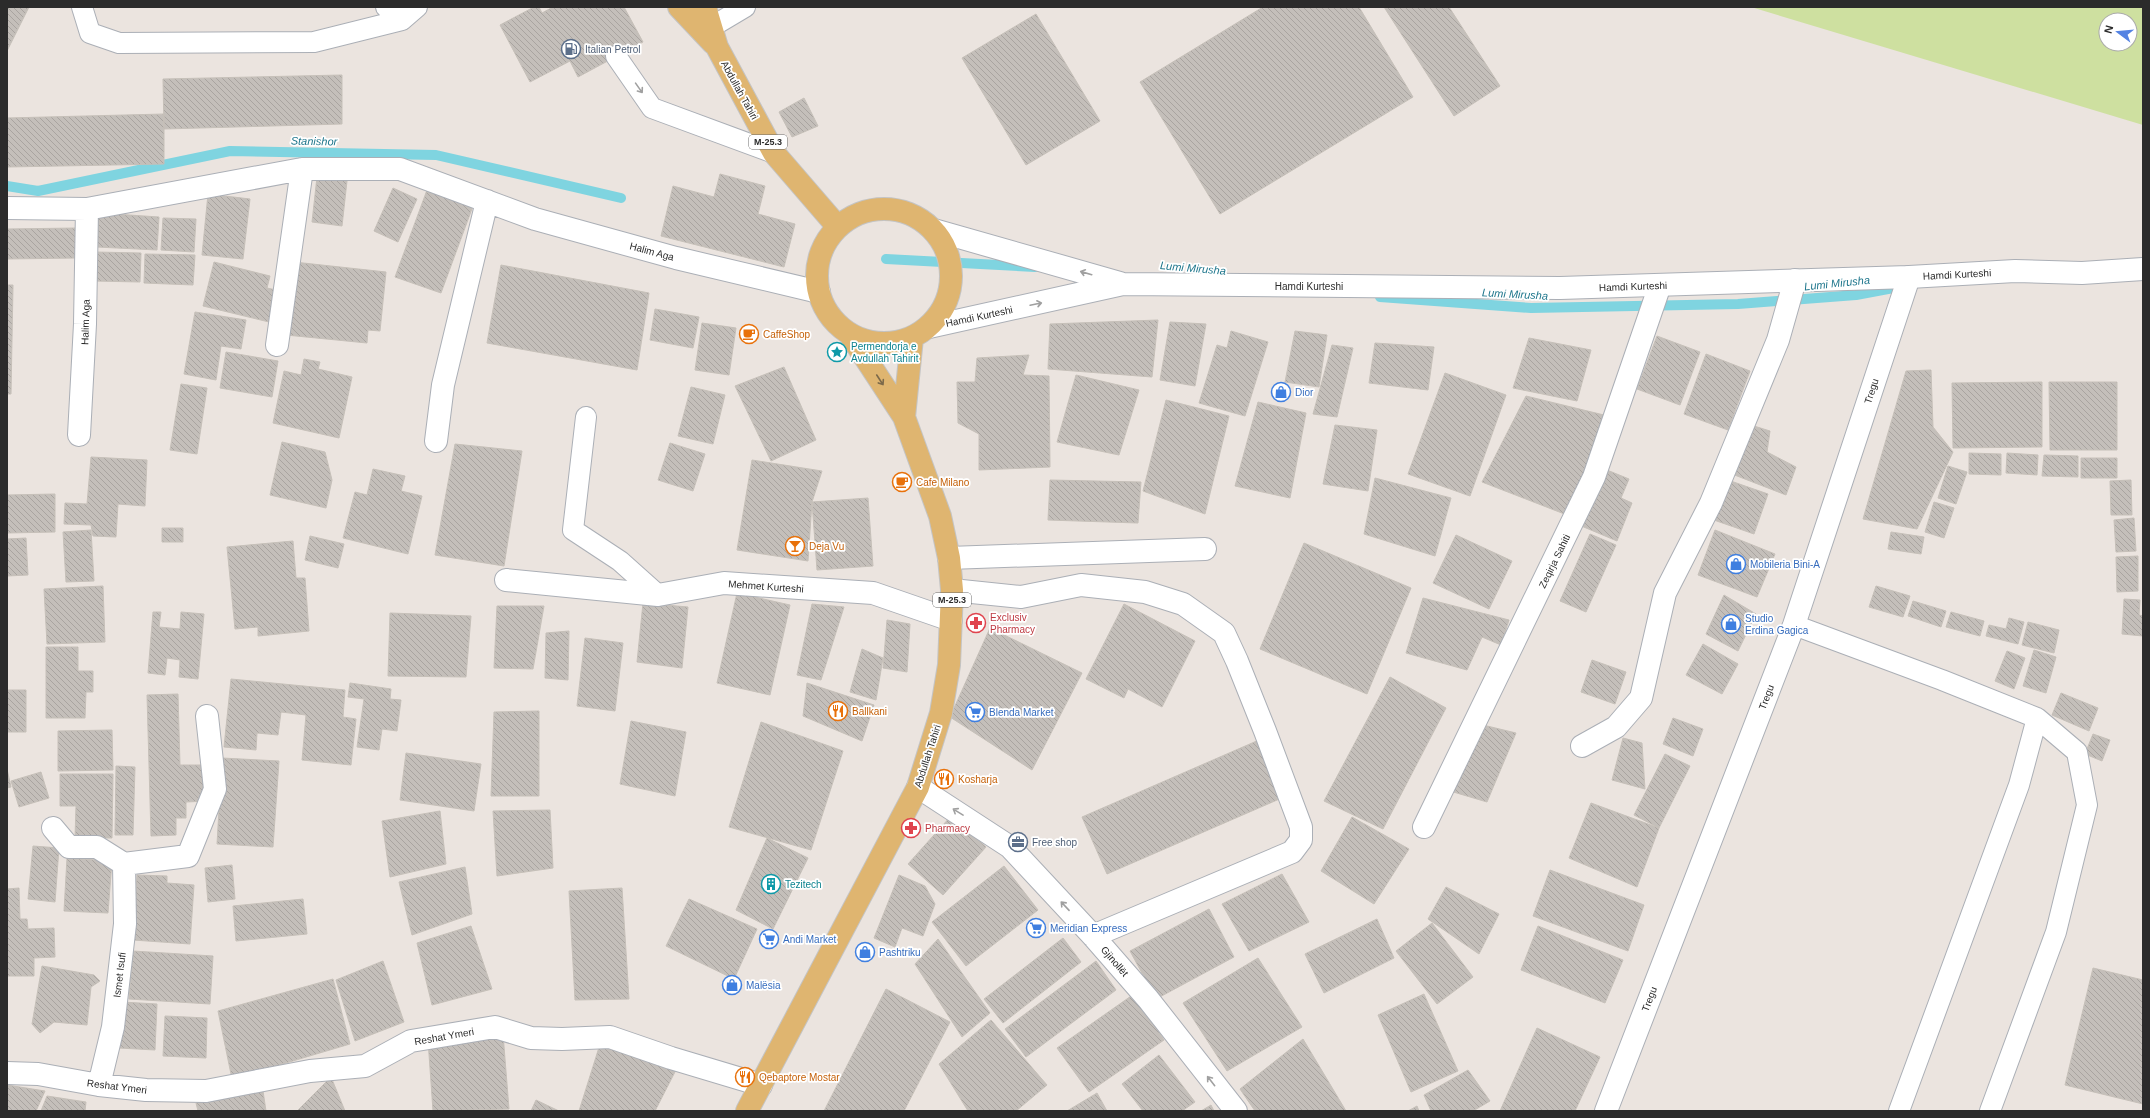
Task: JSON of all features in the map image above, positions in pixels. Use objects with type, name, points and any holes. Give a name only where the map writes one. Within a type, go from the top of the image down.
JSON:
[{"type":"main road","name":"Abdullah Tahiri","points":[[679,7],[709,28],[774,153],[837,226]]},
{"type":"main road","name":"M-25.3","points":[[898,209],[919,217],[934,230],[946,246],[952,268],[951,290],[943,309],[921,332],[891,344],[871,342],[851,336],[834,322],[823,304],[817,284],[819,262],[825,242],[837,226],[856,214],[898,209]]},
{"type":"main road","name":"Abdullah Tahiri","points":[[904,417],[921,332]]},
{"type":"main road","name":"Abdullah Tahiri","points":[[747,1111],[918,787],[941,713],[949,665],[952,590],[950,558],[940,516],[904,417],[851,336]]},
{"type":"street","name":"Halim Aga","points":[[7,208],[87,209],[302,169],[400,170],[535,219],[668,256],[819,292]]},
{"type":"street","points":[[277,345],[302,169]]},
{"type":"street","points":[[436,441],[443,385],[487,201]]},
{"type":"street","name":"Halim Aga","points":[[79,435],[85,324],[87,209]]},
{"type":"street","name":"Hamdi Kurteshi","points":[[934,230],[1123,284]]},
{"type":"street","name":"Hamdi Kurteshi","points":[[921,332],[1123,284],[1560,288],[1909,277],[2015,271],[2082,273],[2143,269]]},
{"type":"street","name":"Tregu","points":[[1606,1111],[1794,625],[1909,277]]},
{"type":"street","points":[[1582,746],[1616,727],[1641,698],[1665,593],[1710,503],[1778,340],[1795,280]]},
{"type":"street","name":"Zeqirja Sahiti","points":[[1424,827],[1594,477],[1660,285]]},
{"type":"street","points":[[950,558],[1205,549]]},
{"type":"street","name":"Mehmet Kurteshi","points":[[506,580],[658,595],[724,583],[873,593],[951,620]]},
{"type":"street","points":[[952,590],[1021,597],[1081,585],[1145,592],[1183,604],[1224,633],[1240,668],[1301,828],[1301,840],[1292,852],[1092,936]]},
{"type":"street","points":[[53,828],[69,847],[97,847],[124,864],[188,856],[215,789],[207,716]]},
{"type":"street","name":"Gjinollët","points":[[918,787],[1010,847],[1148,999],[1236,1111]]},
{"type":"street","name":"Ismet Isufi","points":[[98,1085],[113,1027],[125,924],[124,864]]},
{"type":"street","name":"Reshat Ymeri","points":[[7,1073],[38,1074],[98,1085],[146,1090],[206,1091],[310,1071],[365,1066],[411,1041],[495,1027],[531,1038],[562,1039],[610,1037],[671,1058],[761,1085]]},
{"type":"lane","points":[[82,7],[90,33],[119,44],[314,42],[402,20],[417,7]]},
{"type":"lane","points":[[386,7],[402,20]]},
{"type":"lane","points":[[709,28],[745,7]]},
{"type":"lane","points":[[616,56],[652,108],[774,153]]},
{"type":"lane","points":[[586,417],[573,530],[620,561],[658,595]]},
{"type":"lane","points":[[1794,625],[1942,680],[2037,718],[2076,752],[2087,805],[2056,932],[1990,1111]]},
{"type":"lane","points":[[1899,1111],[2019,785],[2037,718]]},
{"type":"green space","points":[[1751,7],[2143,7],[2143,125]]},
{"type":"building","points":[[7,7],[29,7],[7,51]]},
{"type":"building","name":"Italian Petrol","points":[[534,7],[539,7],[542,13],[553,7],[624,7],[643,42],[578,77],[570,61],[530,82],[500,25]]},
{"type":"building","points":[[1263,7],[1359,7],[1413,97],[1220,214],[1140,82]]},
{"type":"building","points":[[1384,7],[1449,7],[1500,86],[1454,116]]},
{"type":"building","points":[[1036,14],[1100,121],[1026,165],[962,58]]},
{"type":"building","points":[[342,75],[342,124],[164,129],[163,79]]},
{"type":"building","points":[[804,98],[818,126],[792,137],[779,112]]},
{"type":"building","points":[[164,114],[164,164],[7,167],[7,118]]},
{"type":"building","points":[[720,174],[765,186],[758,214],[795,224],[784,267],[661,236],[673,186],[714,197]]},
{"type":"building","points":[[317,177],[347,181],[342,226],[312,222]]},
{"type":"building","points":[[393,188],[417,199],[398,242],[374,231]]},
{"type":"building","points":[[427,190],[473,206],[441,293],[395,277]]},
{"type":"building","points":[[208,194],[250,199],[243,259],[202,255]]},
{"type":"building","points":[[99,213],[159,217],[157,250],[97,247]]},
{"type":"building","points":[[163,218],[196,219],[194,252],[161,250]]},
{"type":"building","points":[[76,228],[76,258],[7,259],[7,229]]},
{"type":"building","points":[[95,252],[141,253],[140,282],[94,281]]},
{"type":"building","points":[[145,254],[195,255],[193,285],[144,283]]},
{"type":"building","points":[[214,262],[270,276],[267,288],[276,290],[269,322],[203,306]]},
{"type":"building","points":[[294,262],[386,272],[380,331],[368,330],[367,343],[286,335]]},
{"type":"building","points":[[501,265],[649,293],[637,370],[487,343]]},
{"type":"building","points":[[7,285],[13,285],[11,394],[7,394]]},
{"type":"building","points":[[655,309],[699,317],[693,348],[650,340]]},
{"type":"building","points":[[195,312],[246,320],[241,349],[221,346],[216,380],[184,374]]},
{"type":"building","points":[[1158,320],[1152,377],[1048,369],[1050,324]]},
{"type":"building","points":[[1170,322],[1206,324],[1195,386],[1160,380]]},
{"type":"building","points":[[702,323],[736,328],[729,375],[695,370]]},
{"type":"building","points":[[1231,331],[1268,342],[1245,416],[1199,403],[1217,345],[1227,348]]},
{"type":"building","points":[[1295,331],[1327,335],[1319,387],[1285,382]]},
{"type":"building","points":[[1657,336],[1700,352],[1680,405],[1637,389]]},
{"type":"building","points":[[1529,338],[1591,350],[1577,401],[1513,388]]},
{"type":"building","points":[[1375,343],[1434,347],[1428,390],[1369,383]]},
{"type":"building","points":[[1332,345],[1353,348],[1337,417],[1313,414]]},
{"type":"building","points":[[226,352],[278,361],[272,397],[220,388]]},
{"type":"building","points":[[1706,354],[1750,371],[1728,430],[1684,414]]},
{"type":"building","points":[[1029,355],[1023,375],[1049,376],[1050,467],[979,470],[979,434],[958,423],[957,382],[975,382],[977,358]]},
{"type":"building","points":[[304,359],[320,362],[318,369],[352,377],[339,438],[273,423],[284,371],[301,375]]},
{"type":"building","points":[[784,367],[816,440],[771,461],[735,386]]},
{"type":"building","points":[[1931,370],[1933,427],[1953,452],[1917,529],[1863,519],[1906,371]]},
{"type":"building","points":[[1445,373],[1506,395],[1470,496],[1408,474]]},
{"type":"building","points":[[1076,375],[1139,390],[1119,455],[1057,442]]},
{"type":"building","points":[[2042,382],[2042,447],[1953,448],[1952,383]]},
{"type":"building","points":[[2049,382],[2117,382],[2117,450],[2050,450]]},
{"type":"building","points":[[181,384],[207,388],[197,454],[170,450]]},
{"type":"building","points":[[691,387],[725,395],[713,444],[678,436]]},
{"type":"building","points":[[1526,396],[1608,416],[1567,515],[1482,482]]},
{"type":"building","points":[[1166,400],[1229,416],[1205,514],[1143,491]]},
{"type":"building","points":[[1258,402],[1306,413],[1290,498],[1235,486]]},
{"type":"building","points":[[1335,425],[1377,430],[1368,491],[1323,484]]},
{"type":"building","points":[[1754,426],[1770,431],[1767,452],[1796,467],[1786,495],[1732,474]]},
{"type":"building","points":[[282,442],[325,452],[332,480],[326,508],[270,495]]},
{"type":"building","points":[[670,443],[705,454],[693,491],[658,480]]},
{"type":"building","points":[[455,444],[522,451],[504,566],[435,555]]},
{"type":"building","points":[[1969,453],[2001,454],[2001,475],[1969,474]]},
{"type":"building","points":[[2007,453],[2038,455],[2037,475],[2006,473]]},
{"type":"building","points":[[2044,455],[2078,456],[2078,477],[2042,476]]},
{"type":"building","points":[[91,457],[147,460],[145,506],[118,504],[116,537],[93,536],[91,525],[64,524],[65,503],[87,504]]},
{"type":"building","points":[[2081,458],[2117,458],[2117,478],[2081,478]]},
{"type":"building","points":[[752,460],[822,471],[812,502],[808,561],[737,550]]},
{"type":"building","points":[[1948,466],[1967,472],[1956,504],[1938,498]]},
{"type":"building","points":[[1602,468],[1629,479],[1621,498],[1632,503],[1617,541],[1579,525]]},
{"type":"building","points":[[373,469],[405,476],[401,491],[422,496],[408,554],[343,538],[355,492],[367,495]]},
{"type":"building","points":[[1375,478],[1451,498],[1435,556],[1364,534]]},
{"type":"building","points":[[1725,479],[1768,494],[1754,534],[1711,519]]},
{"type":"building","points":[[1050,480],[1141,482],[1138,523],[1048,520]]},
{"type":"building","points":[[2131,480],[2132,515],[2111,515],[2110,481]]},
{"type":"building","points":[[55,494],[55,532],[7,533],[7,495]]},
{"type":"building","points":[[868,498],[873,566],[817,570],[812,502]]},
{"type":"building","points":[[1934,502],[1954,508],[1944,538],[1925,532]]},
{"type":"building","points":[[2134,518],[2136,551],[2116,552],[2114,520]]},
{"type":"building","points":[[162,528],[183,528],[183,542],[162,542]]},
{"type":"building","points":[[91,530],[94,581],[66,582],[63,532]]},
{"type":"building","name":"Mobileria Bini-A","points":[[1715,530],[1775,554],[1757,597],[1698,575]]},
{"type":"building","points":[[1891,532],[1924,537],[1921,554],[1888,549]]},
{"type":"building","points":[[1590,534],[1616,545],[1586,612],[1560,601]]},
{"type":"building","points":[[1456,535],[1512,561],[1489,609],[1433,583]]},
{"type":"building","points":[[310,536],[344,544],[338,568],[305,560]]},
{"type":"building","points":[[26,538],[28,575],[7,576],[7,539]]},
{"type":"building","points":[[293,541],[296,578],[305,578],[309,631],[258,636],[258,627],[235,629],[227,547]]},
{"type":"building","points":[[1304,543],[1411,588],[1367,694],[1260,649]]},
{"type":"building","points":[[2138,556],[2138,591],[2117,592],[2116,557]]},
{"type":"building","points":[[103,586],[105,642],[47,644],[44,589]]},
{"type":"building","points":[[1876,586],[1910,596],[1903,617],[1869,607]]},
{"type":"building","points":[[737,593],[790,605],[770,695],[717,683]]},
{"type":"building","name":"Studio Erdina Gagica","points":[[1724,595],[1756,614],[1738,651],[1706,634]]},
{"type":"building","points":[[1423,598],[1509,620],[1501,645],[1482,637],[1467,670],[1406,653]]},
{"type":"building","points":[[2124,599],[2140,600],[2139,615],[2143,616],[2143,636],[2122,634]]},
{"type":"building","points":[[1913,601],[1946,611],[1941,627],[1908,616]]},
{"type":"building","points":[[643,603],[688,607],[682,668],[637,662]]},
{"type":"building","points":[[812,604],[844,607],[821,680],[797,675]]},
{"type":"building","points":[[1124,604],[1195,641],[1162,707],[1128,689],[1124,698],[1086,679]]},
{"type":"building","points":[[497,606],[544,606],[533,669],[494,668]]},
{"type":"building","points":[[153,612],[161,612],[159,627],[180,629],[181,612],[204,614],[198,679],[179,677],[180,660],[167,658],[165,675],[148,673]]},
{"type":"building","points":[[1951,612],[1984,621],[1980,636],[1946,627]]},
{"type":"building","points":[[390,613],[471,616],[466,677],[388,676]]},
{"type":"building","points":[[2009,618],[2024,622],[2018,644],[1986,636],[1989,625],[2006,629]]},
{"type":"building","points":[[887,620],[910,624],[907,672],[883,668]]},
{"type":"building","points":[[2028,622],[2059,630],[2054,653],[2022,645]]},
{"type":"building","points":[[990,628],[1082,673],[1032,770],[950,717]]},
{"type":"building","points":[[569,631],[568,680],[545,678],[546,633]]},
{"type":"building","points":[[585,638],[623,643],[615,711],[577,706]]},
{"type":"building","points":[[1703,644],[1738,664],[1722,694],[1686,675]]},
{"type":"building","points":[[46,647],[78,647],[78,671],[93,671],[93,692],[86,692],[85,718],[46,718]]},
{"type":"building","points":[[862,649],[883,658],[876,700],[850,692]]},
{"type":"building","points":[[2034,650],[2056,657],[2046,693],[2023,686]]},
{"type":"building","points":[[2007,651],[2025,658],[2014,689],[1995,681]]},
{"type":"building","points":[[1592,660],[1626,672],[1615,704],[1581,692]]},
{"type":"building","points":[[1390,677],[1446,708],[1383,829],[1324,801]]},
{"type":"building","points":[[231,679],[345,690],[343,717],[356,719],[351,765],[302,760],[306,715],[281,712],[278,735],[257,733],[256,750],[224,747]]},
{"type":"building","points":[[350,683],[391,689],[390,699],[401,700],[397,731],[382,729],[379,750],[357,747],[364,699],[348,697]]},
{"type":"building","name":"Ballkani","points":[[807,683],[874,705],[862,741],[803,716]]},
{"type":"building","points":[[7,690],[26,690],[26,732],[7,732]]},
{"type":"building","points":[[2061,693],[2098,708],[2089,731],[2052,715]]},
{"type":"building","points":[[178,694],[180,765],[205,765],[207,801],[186,802],[186,818],[176,818],[176,835],[151,836],[147,695]]},
{"type":"building","points":[[539,711],[539,796],[491,796],[494,712]]},
{"type":"building","points":[[1673,718],[1703,729],[1693,756],[1663,744]]},
{"type":"building","points":[[631,721],[686,732],[675,796],[620,784]]},
{"type":"building","points":[[761,722],[843,751],[811,850],[729,827]]},
{"type":"building","points":[[1483,725],[1516,733],[1487,802],[1450,791]]},
{"type":"building","points":[[112,730],[113,770],[58,771],[58,731]]},
{"type":"building","points":[[2093,734],[2110,740],[2102,761],[2085,754]]},
{"type":"building","points":[[1623,738],[1642,743],[1645,789],[1612,780]]},
{"type":"building","points":[[1259,740],[1284,797],[1107,874],[1082,817]]},
{"type":"building","points":[[406,753],[481,764],[474,811],[400,800]]},
{"type":"building","points":[[1665,754],[1690,766],[1659,828],[1634,815]]},
{"type":"building","points":[[222,758],[279,761],[273,847],[217,844]]},
{"type":"building","points":[[116,766],[135,767],[133,835],[115,835]]},
{"type":"building","points":[[7,769],[11,787],[7,788]]},
{"type":"building","points":[[41,772],[49,798],[19,807],[11,781]]},
{"type":"building","points":[[60,774],[113,774],[112,838],[75,838],[76,806],[60,806]]},
{"type":"building","points":[[1591,803],[1659,828],[1637,887],[1569,858]]},
{"type":"building","points":[[550,810],[553,868],[497,876],[493,811]]},
{"type":"building","points":[[440,811],[446,864],[390,877],[382,821]]},
{"type":"building","points":[[951,816],[986,847],[943,895],[908,864]]},
{"type":"building","points":[[1352,817],[1409,849],[1374,904],[1321,871]]},
{"type":"building","name":"Tezitech","points":[[767,838],[808,858],[773,929],[736,910]]},
{"type":"building","points":[[33,846],[59,848],[55,902],[28,899]]},
{"type":"building","points":[[67,858],[112,861],[108,913],[64,911]]},
{"type":"building","points":[[232,865],[235,899],[208,902],[205,868]]},
{"type":"building","points":[[1004,866],[1038,910],[966,966],[932,922]]},
{"type":"building","points":[[465,867],[472,914],[412,935],[399,882]]},
{"type":"building","points":[[1550,870],[1644,905],[1628,951],[1533,916]]},
{"type":"building","points":[[1282,874],[1309,922],[1249,951],[1222,904]]},
{"type":"building","points":[[137,875],[167,876],[167,883],[194,885],[190,944],[133,940]]},
{"type":"building","points":[[899,875],[925,886],[935,904],[923,936],[902,928],[895,947],[874,938]]},
{"type":"building","points":[[1446,887],[1499,914],[1479,954],[1428,919]]},
{"type":"building","points":[[19,888],[20,919],[27,919],[28,929],[54,928],[55,957],[34,958],[34,976],[7,976],[7,889]]},
{"type":"building","points":[[622,888],[629,999],[575,1000],[569,891]]},
{"type":"building","points":[[303,899],[307,934],[236,941],[233,906]]},
{"type":"building","points":[[689,899],[757,929],[734,979],[666,946]]},
{"type":"building","points":[[1209,909],[1234,957],[1156,999],[1130,951]]},
{"type":"building","points":[[1377,919],[1394,958],[1324,993],[1305,954]]},
{"type":"building","points":[[1432,923],[1473,977],[1437,1004],[1396,951]]},
{"type":"building","points":[[471,926],[492,989],[432,1005],[417,943]]},
{"type":"building","points":[[1538,926],[1623,960],[1605,1003],[1521,970]]},
{"type":"building","points":[[1063,938],[1081,962],[1003,1023],[984,999]]},
{"type":"building","points":[[938,939],[990,1013],[962,1037],[915,964]]},
{"type":"building","points":[[133,951],[213,956],[210,1004],[129,999]]},
{"type":"building","points":[[1258,958],[1302,1027],[1227,1071],[1183,1003]]},
{"type":"building","points":[[383,961],[404,1022],[355,1041],[336,980]]},
{"type":"building","points":[[1096,961],[1116,990],[1026,1057],[1005,1029]]},
{"type":"building","points":[[42,966],[94,975],[100,981],[91,987],[87,1025],[54,1022],[40,1033],[32,1024]]},
{"type":"building","points":[[2093,968],[2143,980],[2143,1104],[2065,1085]]},
{"type":"building","points":[[333,979],[350,1044],[232,1079],[218,1011]]},
{"type":"building","points":[[886,989],[950,1022],[904,1111],[824,1111]]},
{"type":"building","points":[[1134,994],[1164,1040],[1089,1092],[1057,1048]]},
{"type":"building","points":[[1424,994],[1458,1071],[1411,1092],[1378,1015]]},
{"type":"building","points":[[122,1002],[157,1004],[155,1050],[119,1048]]},
{"type":"building","points":[[165,1016],[207,1018],[206,1058],[163,1056]]},
{"type":"building","points":[[991,1020],[1047,1085],[1016,1111],[968,1111],[939,1064]]},
{"type":"building","points":[[1537,1028],[1600,1057],[1575,1111],[1500,1111]]},
{"type":"building","points":[[503,1034],[509,1109],[433,1111],[428,1040]]},
{"type":"building","points":[[1303,1039],[1346,1111],[1255,1111],[1240,1089]]},
{"type":"building","points":[[601,1041],[678,1066],[655,1111],[579,1111]]},
{"type":"building","points":[[1159,1055],[1195,1102],[1182,1111],[1143,1111],[1122,1084]]},
{"type":"building","points":[[1468,1070],[1490,1101],[1473,1111],[1431,1111],[1424,1095]]},
{"type":"building","points":[[331,1077],[345,1111],[297,1111]]},
{"type":"building","points":[[7,1085],[45,1091],[36,1111],[7,1111]]},
{"type":"building","points":[[263,1091],[266,1111],[198,1111],[196,1103]]},
{"type":"building","points":[[1097,1093],[1107,1111],[1067,1111]]},
{"type":"building","points":[[47,1096],[86,1102],[85,1111],[41,1111]]},
{"type":"building","points":[[536,1100],[559,1111],[531,1111]]},
{"type":"building","points":[[1211,1105],[1214,1111],[1201,1111]]},
{"type":"building","points":[[1417,1106],[1419,1111],[1408,1111]]},
{"type":"waterway","name":"Stanishor","points":[[7,186],[38,191],[230,151],[436,155],[621,198]]},
{"type":"waterway","name":"Lumi Mirusha","points":[[886,259],[1035,267]]},
{"type":"waterway","name":"Lumi Mirusha","points":[[1380,297],[1531,308],[1738,304],[1856,295],[1904,286]]},
{"type":"place","name":"Italian Petrol","points":[[571,49]]},
{"type":"place","name":"CaffeShop","points":[[749,334]]},
{"type":"place","name":"Permendorja e Avdullah Tahirit","points":[[837,352]]},
{"type":"place","name":"Dior","points":[[1281,392]]},
{"type":"place","name":"Cafe Milano","points":[[902,482]]},
{"type":"place","name":"Deja Vu","points":[[795,546]]},
{"type":"place","name":"Mobileria Bini-A","points":[[1736,564]]},
{"type":"place","name":"Exclusiv Pharmacy","points":[[976,623]]},
{"type":"place","name":"Studio Erdina Gagica","points":[[1731,624]]},
{"type":"place","name":"Ballkani","points":[[838,711]]},
{"type":"place","name":"Blenda Market","points":[[975,712]]},
{"type":"place","name":"Kosharja","points":[[944,779]]},
{"type":"place","name":"Pharmacy","points":[[911,828]]},
{"type":"place","name":"Free shop","points":[[1018,842]]},
{"type":"place","name":"Tezitech","points":[[771,884]]},
{"type":"place","name":"Meridian Express","points":[[1036,928]]},
{"type":"place","name":"Andi Market","points":[[769,939]]},
{"type":"place","name":"Pashtriku","points":[[865,952]]},
{"type":"place","name":"Malësia","points":[[732,985]]},
{"type":"place","name":"Qebaptore Mostar","points":[[745,1077]]}]
